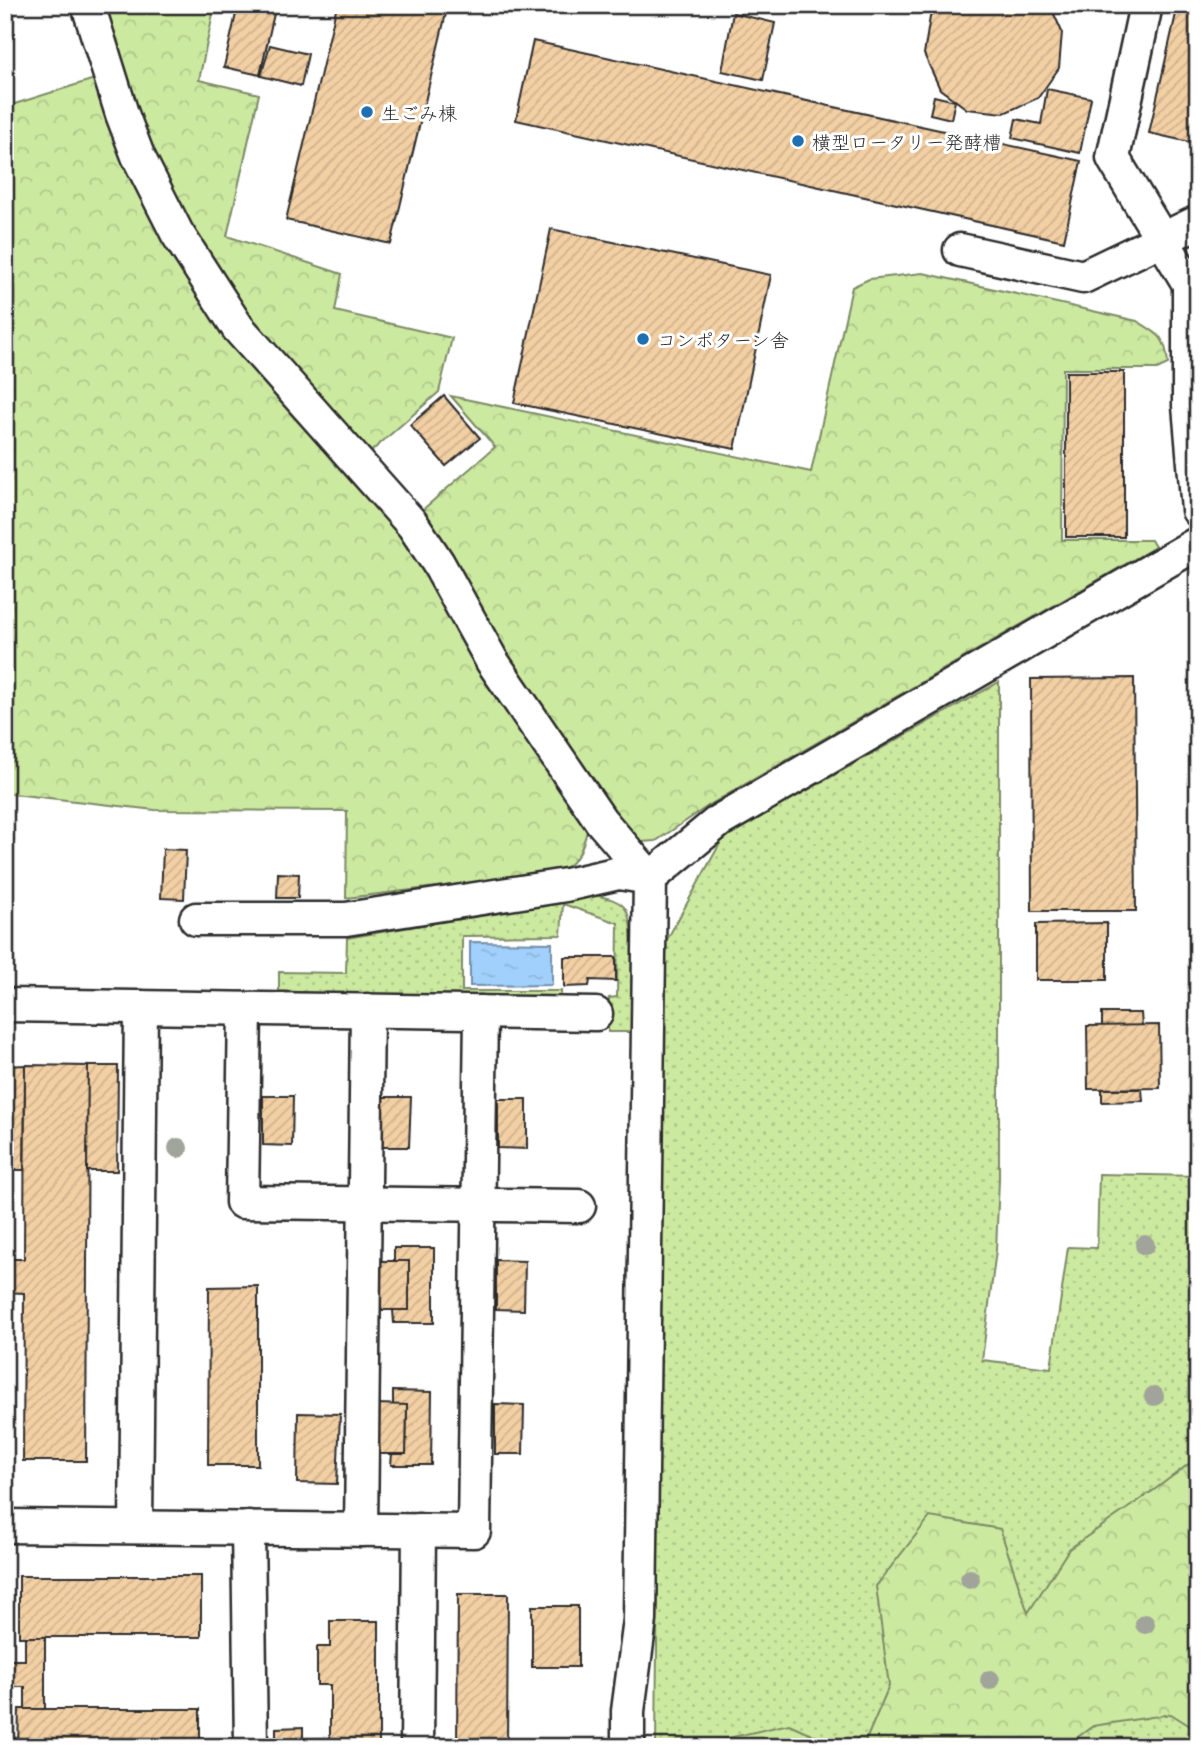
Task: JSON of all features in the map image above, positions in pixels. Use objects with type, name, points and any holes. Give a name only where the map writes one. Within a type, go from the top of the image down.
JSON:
[{"type":"lane","points":[[88,5],[138,156],[177,233],[231,317],[267,362],[413,525],[438,563],[492,661],[601,821],[650,878],[640,1620],[628,1711],[628,1747]]},
{"type":"lane","points":[[1146,5],[1113,158],[1189,284],[1189,406],[1198,510]]},
{"type":"lane","points":[[960,250],[1083,277],[1198,222]]},
{"type":"lane","points":[[196,919],[346,919],[566,885],[620,873],[650,878],[719,821],[1198,543]]},
{"type":"lane","points":[[5,1004],[596,1014]]},
{"type":"lane","points":[[136,1527],[141,1007]]},
{"type":"lane","points":[[245,1009],[242,1202],[579,1206]]},
{"type":"lane","points":[[361,1530],[367,1010]]},
{"type":"lane","points":[[5,1526],[474,1531],[481,1012]]},
{"type":"lane","points":[[248,1528],[251,1747]]},
{"type":"lane","points":[[417,1747],[419,1530]]},
{"type":"green space","points":[[114,5],[215,5],[199,80],[259,94],[227,236],[342,274],[335,311],[452,338],[439,392],[367,455],[232,297],[163,185],[105,22]]},
{"type":"green space","points":[[101,77],[146,194],[401,531],[588,827],[579,853],[572,863],[559,872],[346,898],[347,811],[155,810],[5,793],[5,107]]},
{"type":"green space","points":[[923,273],[1137,321],[1160,337],[1168,364],[1157,369],[1063,369],[1062,540],[1151,540],[1155,547],[711,804],[656,841],[640,842],[608,805],[526,689],[420,512],[495,447],[451,396],[811,472],[852,287],[869,279]]},
{"type":"green space","points":[[999,682],[999,1179],[996,1250],[982,1360],[1051,1368],[1068,1247],[1097,1248],[1099,1174],[1198,1176],[1198,1740],[1188,1747],[656,1747],[664,945],[723,838]]},
{"type":"green space","points":[[594,895],[618,902],[628,915],[632,947],[631,1032],[608,1032],[609,998],[617,997],[618,923],[563,904],[561,935],[462,936],[462,991],[561,991],[561,996],[347,995],[279,991],[279,972],[346,973],[347,938]]},
{"type":"green space","points":[[1198,1457],[1198,1731],[1171,1714],[1093,1726],[1064,1747],[863,1747],[889,1686],[876,1586],[930,1517],[1000,1529],[1028,1613],[1069,1549]]},
{"type":"green space","points":[[789,1724],[840,1747],[713,1747],[715,1741]]},
{"type":"water","points":[[470,942],[552,943],[552,985],[470,986]]},
{"type":"building","points":[[238,5],[276,5],[260,75],[224,67]]},
{"type":"building","name":"生ごみ棟","points":[[337,5],[448,5],[391,244],[286,220]]},
{"type":"building","points":[[939,5],[1050,5],[1062,32],[1059,68],[1038,98],[1004,113],[967,109],[940,89],[924,54],[930,17]]},
{"type":"building","points":[[1178,5],[1198,5],[1198,144],[1149,133]]},
{"type":"building","points":[[733,13],[775,23],[763,80],[722,71]]},
{"type":"building","name":"横型ロータリー発酵槽","points":[[533,41],[1081,161],[1064,241],[516,120]]},
{"type":"building","points":[[270,45],[308,54],[301,86],[261,76]]},
{"type":"building","points":[[1047,89],[1091,98],[1080,153],[1012,138],[1016,119],[1041,124]]},
{"type":"building","points":[[934,96],[955,101],[951,119],[930,114]]},
{"type":"building","name":"コンポターン舎","points":[[551,229],[771,275],[735,449],[514,403]]},
{"type":"building","points":[[1066,372],[1124,372],[1124,537],[1066,537]]},
{"type":"building","points":[[444,396],[480,438],[446,466],[410,425]]},
{"type":"building","points":[[1134,678],[1136,911],[1032,911],[1031,679]]},
{"type":"building","points":[[163,849],[186,850],[184,899],[161,898]]},
{"type":"building","points":[[278,873],[299,874],[298,898],[277,898]]},
{"type":"building","points":[[1107,923],[1107,980],[1036,980],[1036,924]]},
{"type":"building","points":[[564,957],[616,957],[616,981],[590,980],[589,986],[564,987]]},
{"type":"building","points":[[1102,1013],[1141,1013],[1142,1026],[1102,1026]]},
{"type":"building","points":[[1159,1025],[1160,1088],[1088,1089],[1087,1026]]},
{"type":"building","points":[[25,1065],[88,1066],[86,1461],[23,1461],[24,1293],[5,1292],[5,1259],[24,1259]]},
{"type":"building","points":[[25,1065],[24,1170],[5,1170],[5,1066]]},
{"type":"building","points":[[88,1066],[118,1066],[117,1171],[87,1171]]},
{"type":"building","points":[[1102,1089],[1142,1089],[1143,1101],[1102,1102]]},
{"type":"building","points":[[263,1096],[293,1096],[292,1146],[263,1145]]},
{"type":"building","points":[[381,1097],[411,1097],[409,1147],[381,1147]]},
{"type":"building","points":[[498,1099],[527,1099],[527,1149],[498,1148]]},
{"type":"building","points":[[394,1248],[434,1248],[434,1323],[394,1323],[393,1310],[409,1310],[409,1261],[394,1261]]},
{"type":"building","points":[[496,1260],[525,1261],[524,1310],[496,1309]]},
{"type":"building","points":[[379,1261],[409,1261],[409,1310],[378,1310]]},
{"type":"building","points":[[258,1286],[258,1465],[208,1465],[209,1287]]},
{"type":"building","points":[[393,1391],[432,1392],[431,1465],[391,1465],[392,1454],[406,1454],[407,1405],[393,1405]]},
{"type":"building","points":[[377,1404],[407,1405],[406,1454],[377,1454]]},
{"type":"building","points":[[495,1404],[524,1405],[523,1454],[495,1454]]},
{"type":"building","points":[[298,1413],[340,1414],[337,1484],[297,1483]]},
{"type":"building","points":[[19,1576],[201,1576],[201,1637],[19,1637]]},
{"type":"building","points":[[458,1594],[508,1594],[507,1747],[457,1747]]},
{"type":"building","points":[[532,1606],[578,1606],[578,1667],[532,1667]]},
{"type":"building","points":[[330,1621],[379,1621],[379,1747],[303,1747],[303,1739],[330,1738],[330,1685],[317,1685],[317,1647],[330,1647]]},
{"type":"building","points":[[25,1637],[45,1637],[45,1709],[25,1709],[25,1687],[5,1687],[5,1660],[25,1660]]},
{"type":"building","points":[[19,1709],[200,1709],[200,1747],[18,1747]]},
{"type":"building","points":[[303,1727],[303,1747],[276,1747],[276,1728]]},
{"type":"place","name":"生ごみ棟","points":[[367,112]]},
{"type":"place","name":"横型ロータリー発酵槽","points":[[798,141]]},
{"type":"place","name":"コンポターン舎","points":[[643,339]]}]
